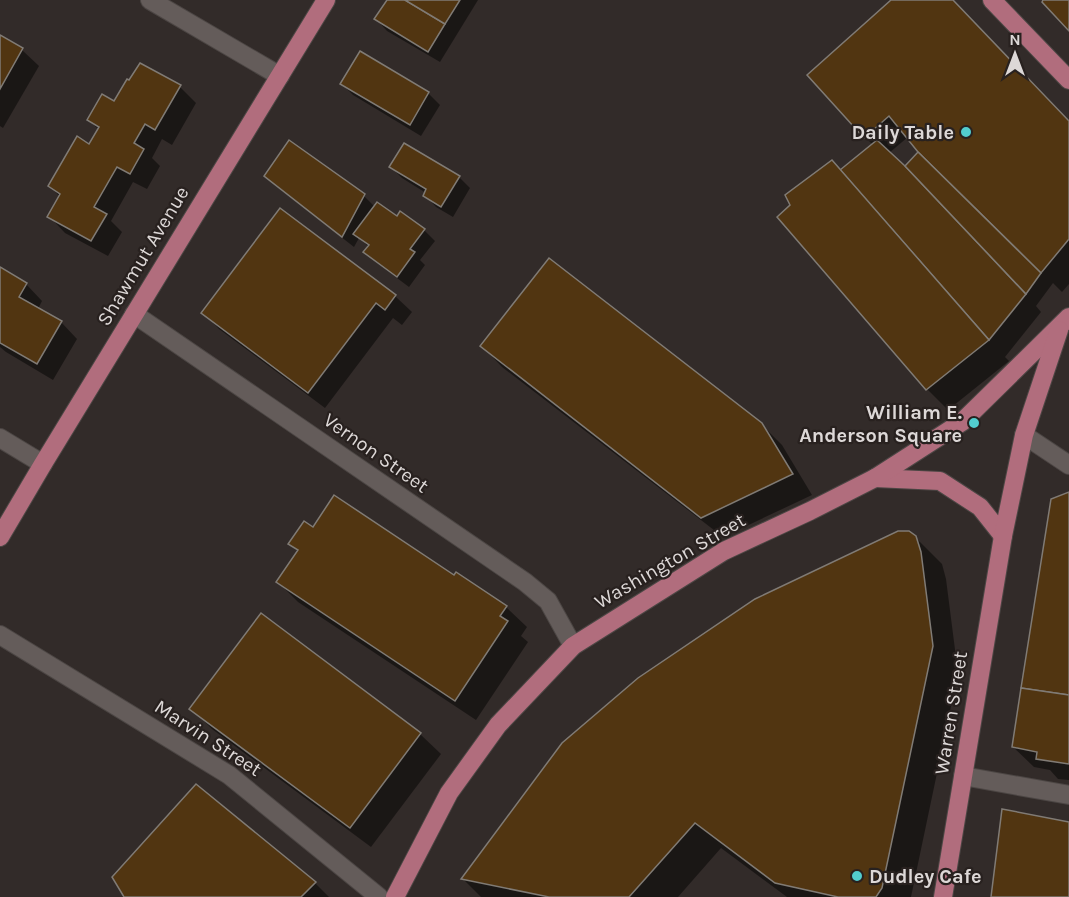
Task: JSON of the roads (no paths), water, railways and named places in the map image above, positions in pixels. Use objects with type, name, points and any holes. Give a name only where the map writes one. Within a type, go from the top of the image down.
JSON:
[{"type":"main road","name":"Shawmut Avenue","points":[[0,537],[326,0]]},
{"type":"main road","points":[[992,0],[1069,80]]},
{"type":"main road","name":"Washington Street","points":[[395,897],[449,793],[498,725],[573,646],[724,551],[875,478],[962,422],[1064,323]]},
{"type":"main road","name":"Warren Street","points":[[943,897],[1003,536],[1024,435],[1064,323]]},
{"type":"main road","points":[[875,478],[940,481],[980,507],[1003,536]]},
{"type":"street","points":[[150,0],[280,75]]},
{"type":"street","name":"Vernon Street","points":[[134,314],[525,582],[548,602],[573,646]]},
{"type":"street","points":[[1024,435],[1069,465]]},
{"type":"street","points":[[0,438],[43,464]]},
{"type":"street","name":"Marvin Street","points":[[0,634],[229,775],[379,897]]},
{"type":"street","points":[[963,776],[1069,795]]},
{"type":"place","name":"Daily Table","points":[[966,132]]},
{"type":"place","name":"William E. Anderson Square","points":[[974,423]]},
{"type":"place","name":"Dudley Cafe","points":[[857,876]]}]
